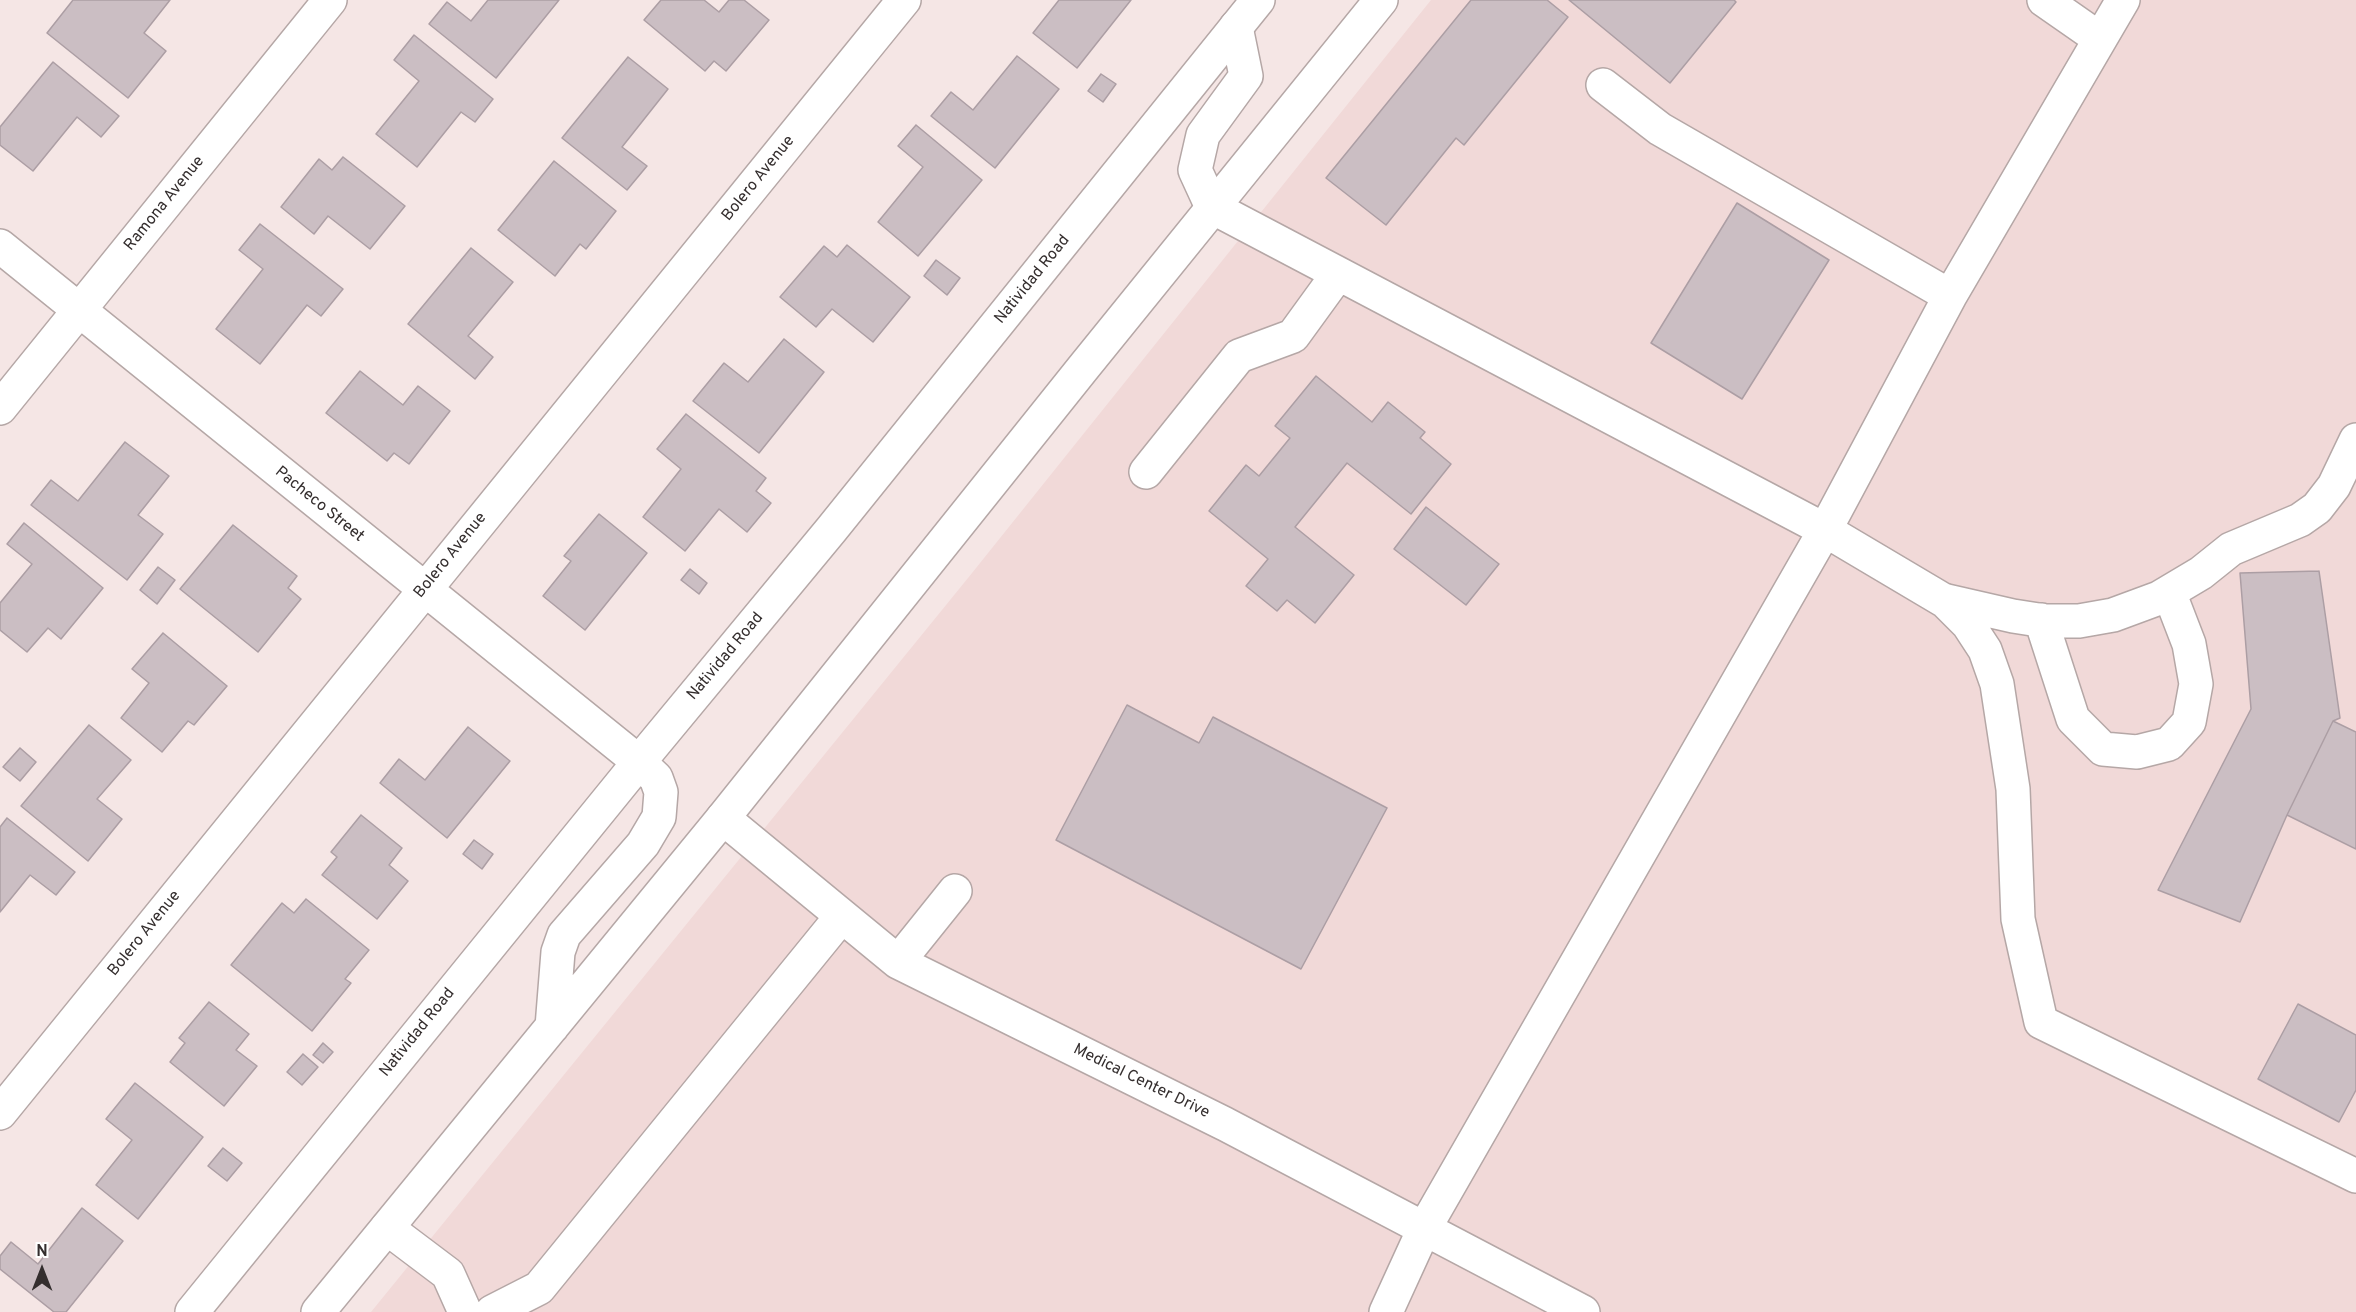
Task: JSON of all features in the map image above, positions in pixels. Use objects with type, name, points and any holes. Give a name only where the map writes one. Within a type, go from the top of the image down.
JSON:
[{"type":"street","name":"Ramona Avenue","points":[[0,408],[330,0]]},
{"type":"street","name":"Bolero Avenue","points":[[0,1113],[904,0]]},
{"type":"street","name":"Natividad Road","points":[[192,1312],[639,762],[831,530],[1258,0]]},
{"type":"street","points":[[318,1312],[723,818],[1212,207],[1381,0]]},
{"type":"street","points":[[2044,0],[2100,39]]},
{"type":"street","points":[[1386,1312],[1424,1228],[1825,530],[1950,296],[2123,0]]},
{"type":"street","points":[[1236,27],[1246,76],[1203,135],[1195,170],[1212,207],[1825,530],[1944,600],[1968,624],[1985,650],[1997,684],[2013,789],[2018,919],[2041,1022],[2356,1176]]},
{"type":"street","points":[[1603,85],[1660,129],[1950,296]]},
{"type":"street","name":"Pacheco Street","points":[[0,246],[656,778],[661,792],[659,817],[643,844],[564,935],[558,952],[552,1027]]},
{"type":"street","points":[[1146,472],[1239,356],[1293,336],[1338,274]]},
{"type":"street","points":[[1944,600],[1977,609],[2041,620],[2079,621],[2113,615],[2169,592],[2201,573],[2231,549],[2300,520],[2317,508],[2334,486],[2356,440]]},
{"type":"street","points":[[2041,620],[2073,719],[2103,749],[2136,752],[2169,744],[2189,722],[2196,684],[2189,644],[2169,592]]},
{"type":"street","name":"Medical Center Drive","points":[[723,818],[898,962],[1225,1124],[1583,1312]]},
{"type":"street","points":[[898,962],[956,891]]},
{"type":"street","points":[[492,1312],[539,1288],[841,916]]},
{"type":"street","points":[[387,1228],[448,1274],[465,1312]]},
{"type":"shaded area","points":[[1431,0],[2356,0],[2356,1312],[371,1312],[968,578]]},
{"type":"building","points":[[73,0],[170,0],[144,33],[166,51],[128,98],[47,33]]},
{"type":"building","points":[[488,0],[559,0],[496,78],[429,24],[447,2],[471,21]]},
{"type":"building","points":[[661,0],[704,0],[719,12],[729,0],[744,0],[769,20],[726,71],[714,61],[705,71],[644,20]]},
{"type":"building","points":[[1059,0],[1131,0],[1077,68],[1033,33]]},
{"type":"building","points":[[1471,0],[1547,0],[1568,17],[1464,145],[1456,138],[1386,225],[1326,178]]},
{"type":"building","points":[[1569,0],[1734,0],[1736,2],[1670,83]]},
{"type":"building","points":[[414,35],[493,99],[475,122],[461,112],[417,167],[376,134],[419,81],[394,60]]},
{"type":"building","points":[[1017,56],[1059,89],[995,168],[931,116],[951,92],[973,110]]},
{"type":"building","points":[[628,57],[668,89],[622,147],[647,166],[627,190],[562,138]]},
{"type":"building","points":[[53,62],[119,116],[101,137],[77,117],[33,171],[0,145],[0,127]]},
{"type":"building","points":[[1101,74],[1116,84],[1103,102],[1088,91]]},
{"type":"building","points":[[916,125],[982,180],[918,256],[878,222],[923,167],[898,146]]},
{"type":"building","points":[[343,157],[405,206],[370,249],[328,216],[314,234],[281,207],[319,159],[332,170]]},
{"type":"building","points":[[554,161],[616,211],[586,249],[580,244],[555,276],[498,230]]},
{"type":"building","points":[[1737,203],[1829,260],[1742,399],[1651,343]]},
{"type":"building","points":[[260,224],[343,289],[321,316],[307,305],[260,364],[216,329],[263,269],[239,250]]},
{"type":"building","points":[[847,245],[910,297],[873,342],[832,309],[816,327],[780,297],[824,246],[837,257]]},
{"type":"building","points":[[471,248],[513,282],[468,336],[493,357],[475,379],[408,324]]},
{"type":"building","points":[[936,260],[960,278],[947,295],[924,276]]},
{"type":"building","points":[[784,339],[824,372],[759,453],[693,401],[724,363],[748,382]]},
{"type":"building","points":[[360,371],[403,405],[418,386],[450,411],[409,464],[394,453],[387,461],[326,413]]},
{"type":"building","points":[[1316,376],[1372,422],[1388,402],[1425,432],[1420,438],[1451,464],[1411,514],[1347,463],[1295,527],[1354,575],[1315,623],[1287,600],[1277,611],[1246,586],[1268,559],[1209,511],[1246,465],[1259,476],[1290,438],[1275,426]]},
{"type":"building","points":[[686,414],[766,478],[756,491],[771,503],[747,532],[719,509],[685,551],[643,517],[681,469],[657,449]]},
{"type":"building","points":[[125,442],[169,476],[138,515],[163,534],[127,580],[31,505],[51,480],[78,501]]},
{"type":"building","points":[[1426,507],[1499,564],[1466,605],[1394,549]]},
{"type":"building","points":[[599,514],[647,553],[585,630],[543,596],[571,561],[564,556]]},
{"type":"building","points":[[24,523],[103,588],[61,639],[48,628],[27,652],[0,630],[0,603],[32,564],[7,544]]},
{"type":"building","points":[[233,525],[297,576],[288,588],[301,599],[258,652],[180,589]]},
{"type":"building","points":[[158,567],[175,580],[157,604],[140,590]]},
{"type":"building","points":[[690,569],[707,583],[699,594],[681,580]]},
{"type":"building","points":[[2319,571],[2340,718],[2333,721],[2287,815],[2240,922],[2158,890],[2251,709],[2240,573]]},
{"type":"building","points":[[163,633],[227,686],[194,725],[188,721],[162,752],[121,718],[149,683],[132,669]]},
{"type":"building","points":[[1127,705],[1199,743],[1213,717],[1387,808],[1301,969],[1056,840]]},
{"type":"building","points":[[2333,721],[2356,732],[2356,849],[2287,815]]},
{"type":"building","points":[[89,725],[131,760],[97,799],[122,819],[88,861],[21,806]]},
{"type":"building","points":[[468,727],[510,761],[447,838],[380,783],[399,759],[425,780]]},
{"type":"building","points":[[20,748],[36,762],[20,781],[3,767]]},
{"type":"building","points":[[361,815],[402,848],[389,865],[408,881],[377,919],[322,875],[337,857],[331,852]]},
{"type":"building","points":[[7,818],[75,872],[56,895],[30,875],[0,912],[0,827]]},
{"type":"building","points":[[474,840],[493,854],[482,869],[463,854]]},
{"type":"building","points":[[306,899],[369,950],[345,979],[351,983],[312,1031],[231,965],[282,903],[294,913]]},
{"type":"building","points":[[209,1002],[249,1034],[236,1050],[257,1066],[224,1106],[170,1062],[185,1043],[179,1038]]},
{"type":"building","points":[[2298,1004],[2356,1035],[2356,1090],[2339,1122],[2258,1079]]},
{"type":"building","points":[[323,1043],[333,1052],[323,1063],[313,1055]]},
{"type":"building","points":[[303,1054],[318,1067],[302,1085],[287,1072]]},
{"type":"building","points":[[135,1083],[203,1137],[138,1219],[96,1185],[132,1140],[106,1119]]},
{"type":"building","points":[[223,1148],[242,1163],[227,1181],[208,1166]]},
{"type":"building","points":[[82,1208],[123,1241],[66,1312],[54,1312],[0,1269],[0,1256],[11,1242],[38,1264]]}]
